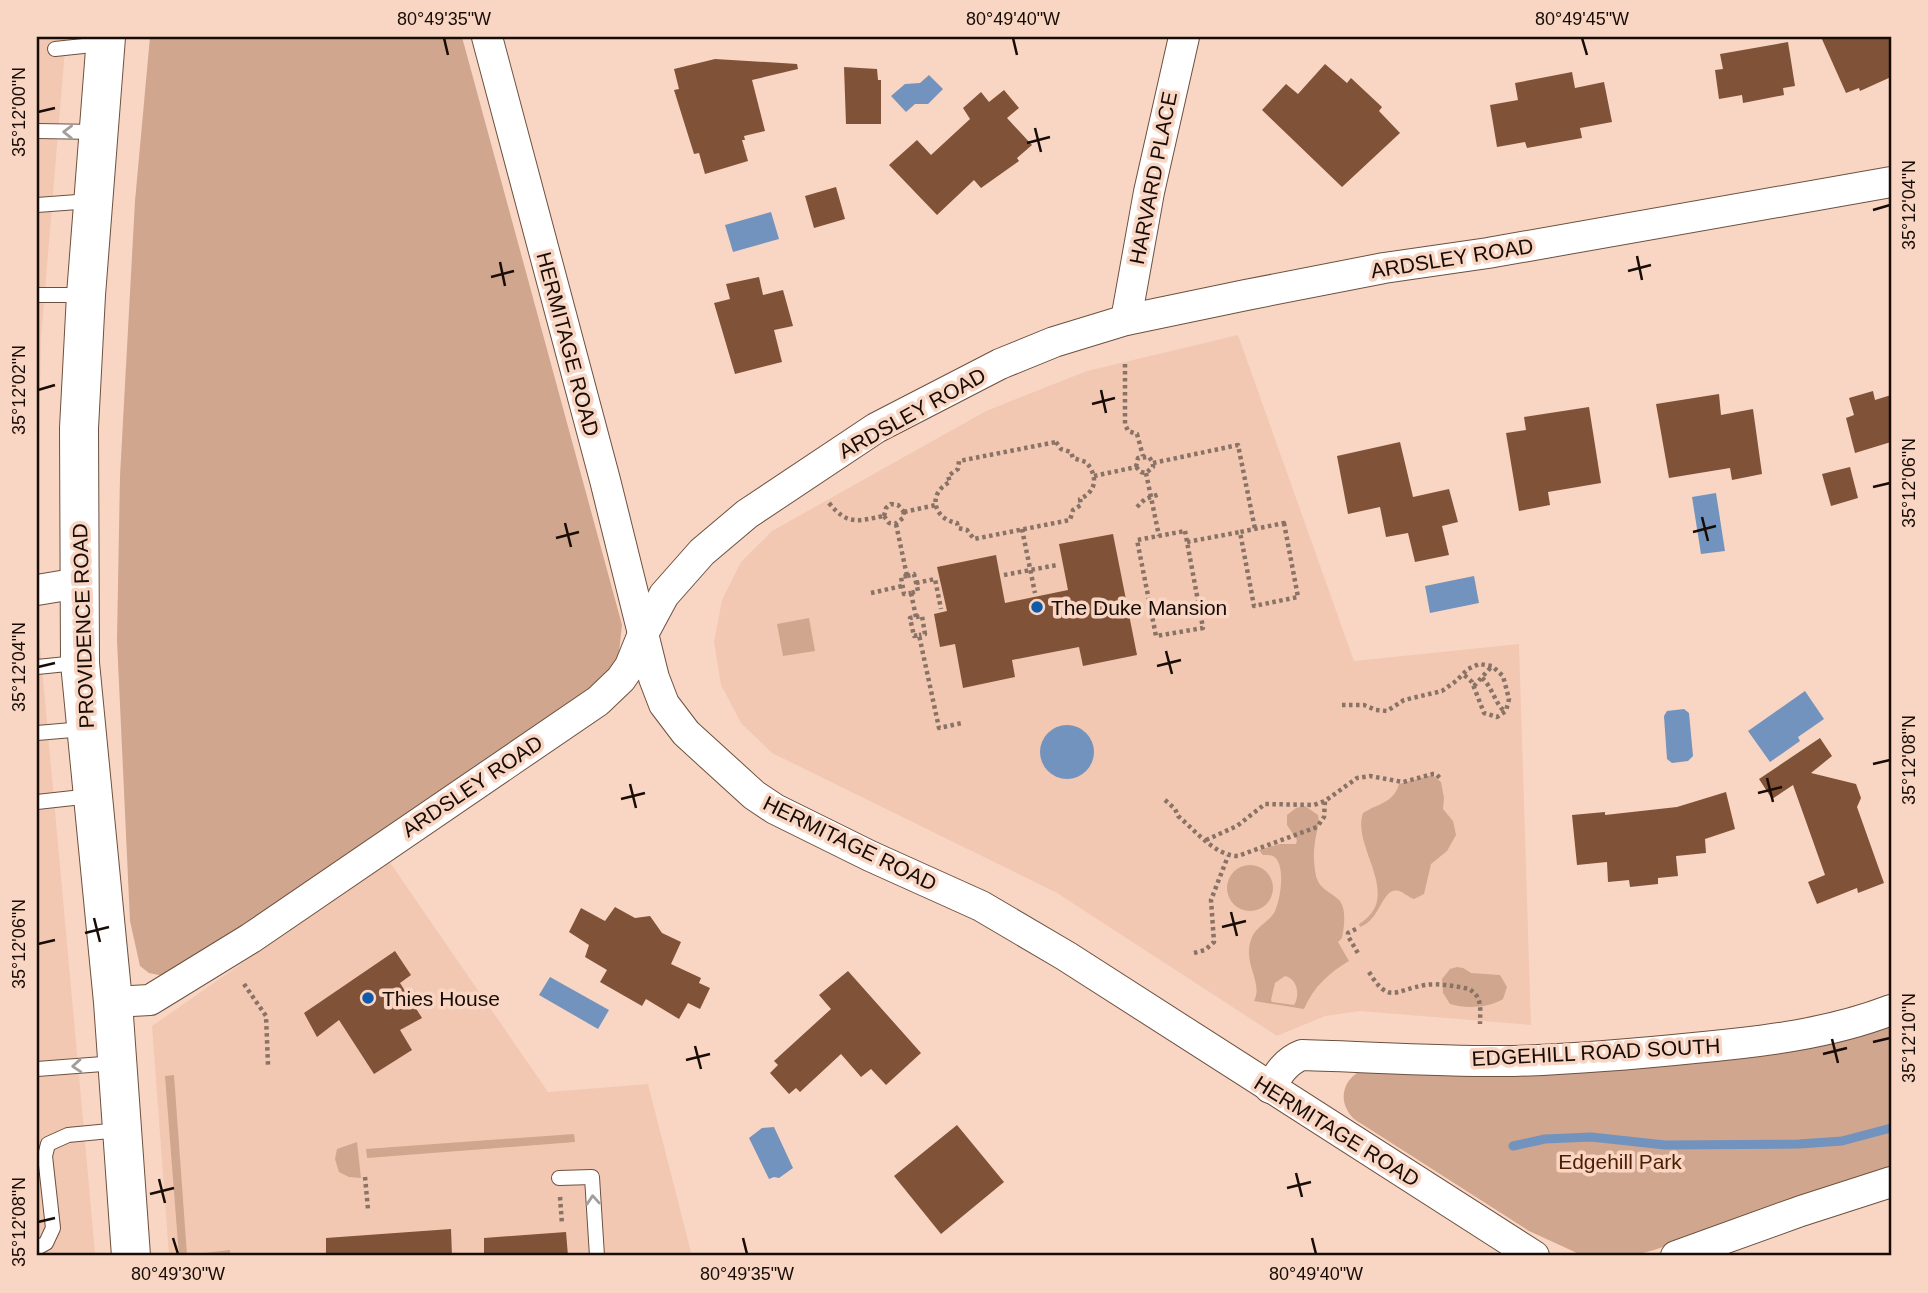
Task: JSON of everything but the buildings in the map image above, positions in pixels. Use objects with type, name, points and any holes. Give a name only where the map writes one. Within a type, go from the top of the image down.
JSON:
[{"type":"main road","name":"PROVIDENCE ROAD","points":[[105,40],[79,428],[80,663],[113,1002],[131,1256]]},
{"type":"street","name":"HERMITAGE ROAD","points":[[487,37],[605,480],[654,678],[664,704],[686,733],[754,795],[775,809],[981,906],[1066,956],[1534,1256]]},
{"type":"street","name":"HARVARD PLACE","points":[[1126,320],[1149,192],[1184,37]]},
{"type":"street","name":"ARDSLEY ROAD","points":[[113,1002],[150,1000],[251,938],[598,701],[625,673],[664,595],[702,552],[747,514],[876,428],[1000,364],[1054,342],[1126,320],[1384,268],[1488,253],[1891,183]]},
{"type":"street","points":[[37,590],[79,583]]},
{"type":"street","name":"EDGEHILL ROAD SOUTH","points":[[1270,1088],[1281,1070],[1294,1058],[1302,1055],[1513,1061],[1661,1051],[1736,1044],[1798,1034],[1841,1026],[1891,1010]]},
{"type":"street","points":[[1676,1256],[1891,1182]]},
{"type":"lane","points":[[55,49],[105,40]]},
{"type":"lane","points":[[37,131],[98,132]]},
{"type":"lane","points":[[37,205],[93,201]]},
{"type":"lane","points":[[37,295],[86,295]]},
{"type":"lane","points":[[37,667],[80,663]]},
{"type":"lane","points":[[37,733],[86,729]]},
{"type":"lane","points":[[37,802],[92,796]]},
{"type":"lane","points":[[37,1064],[117,1063]]},
{"type":"lane","points":[[37,1248],[46,1243],[53,1228],[45,1156],[48,1144],[68,1135],[122,1130]]},
{"type":"lane","points":[[559,1178],[592,1177],[597,1256]]},
{"type":"path","points":[[1125,364],[1125,424],[1128,431],[1137,434],[1143,456]]},
{"type":"path","points":[[1056,442],[1061,449],[1071,452],[1073,458],[1086,462],[1094,476],[1094,486],[1080,499],[1081,505],[1073,510],[1070,520],[974,539],[967,530],[958,528],[957,523],[942,517],[936,505],[939,490],[950,482],[948,476],[958,469],[959,461],[1056,442]]},
{"type":"path","points":[[1153,463],[1238,445],[1255,529]]},
{"type":"path","points":[[1136,467],[1137,460],[1143,456],[1149,457],[1153,467],[1146,473]]},
{"type":"path","points":[[1136,467],[1146,473]]},
{"type":"path","points":[[1094,476],[1136,467]]},
{"type":"path","points":[[1146,473],[1159,536]]},
{"type":"path","points":[[1136,507],[1151,496],[1160,494]]},
{"type":"path","points":[[829,503],[841,516],[853,521],[884,516]]},
{"type":"path","points":[[891,504],[898,505],[904,512],[903,518],[896,523],[889,523],[884,516],[886,508],[891,504]]},
{"type":"path","points":[[904,512],[936,505]]},
{"type":"path","points":[[896,523],[907,576]]},
{"type":"path","points":[[1187,542],[1284,523],[1297,597],[1254,606],[1240,532]]},
{"type":"path","points":[[1022,529],[1035,593]]},
{"type":"path","points":[[1185,531],[1187,542],[1203,628],[1156,636],[1138,540],[1185,531]]},
{"type":"path","points":[[1004,575],[1057,565]]},
{"type":"path","points":[[914,574],[918,591],[904,594],[901,577],[907,576],[914,574]]},
{"type":"path","points":[[916,583],[935,579],[942,609]]},
{"type":"path","points":[[871,593],[902,586]]},
{"type":"path","points":[[911,593],[916,617]]},
{"type":"path","points":[[922,616],[925,634],[919,635],[914,636],[910,618],[922,616]]},
{"type":"path","points":[[919,635],[939,728],[962,723]]},
{"type":"path","points":[[1342,705],[1364,705],[1387,711],[1404,700],[1442,691],[1463,674],[1474,666],[1492,666],[1503,676],[1508,690],[1508,706],[1505,712],[1492,717],[1484,713],[1474,686],[1463,674]]},
{"type":"path","points":[[1474,686],[1492,666]]},
{"type":"path","points":[[1482,678],[1491,688],[1497,704],[1505,712]]},
{"type":"path","points":[[1206,840],[1237,826],[1265,804],[1306,805],[1325,801],[1362,777],[1403,782],[1436,774],[1442,780]]},
{"type":"path","points":[[1165,800],[1178,816],[1228,856],[1244,855],[1265,845],[1311,831],[1324,817],[1325,801]]},
{"type":"path","points":[[1194,953],[1206,950],[1214,942],[1211,900],[1228,856]]},
{"type":"path","points":[[1356,929],[1348,936],[1359,955]]},
{"type":"path","points":[[1369,972],[1380,988],[1391,994],[1429,985],[1469,989],[1480,1000],[1480,1024]]},
{"type":"path","points":[[244,984],[266,1016],[268,1066]]},
{"type":"path","points":[[365,1177],[368,1209]]},
{"type":"shaded area","points":[[37,37],[66,37],[41,339],[37,554]]},
{"type":"shaded area","points":[[1238,335],[1354,661],[1519,644],[1531,1025],[1360,1011],[1325,1016],[1277,1036],[1057,893],[772,753],[741,723],[721,685],[714,642],[722,600],[741,562],[772,531],[986,411],[1087,371]]},
{"type":"shaded area","points":[[39,634],[95,1252],[94,1256],[37,1256]]},
{"type":"shaded area","points":[[389,861],[548,1092],[648,1084],[692,1256],[169,1256],[152,1026]]},
{"type":"green space","points":[[150,37],[462,37],[622,625],[617,670],[179,979],[149,973],[140,966],[130,921],[117,640],[120,476],[135,201]]},
{"type":"green space","points":[[809,618],[815,651],[783,656],[777,624]]},
{"type":"green space","points":[[1432,775],[1441,782],[1443,809],[1453,821],[1456,835],[1447,851],[1431,864],[1424,894],[1414,899],[1399,891],[1393,891],[1385,898],[1373,918],[1360,927],[1359,924],[1372,913],[1377,900],[1374,871],[1361,826],[1363,813],[1389,799],[1399,784]]},
{"type":"green space","points":[[1305,806],[1318,815],[1314,851],[1316,876],[1323,887],[1342,904],[1344,924],[1342,938],[1338,942],[1349,961],[1323,981],[1312,993],[1304,1009],[1254,1001],[1256,987],[1249,955],[1254,933],[1274,913],[1281,884],[1277,860],[1273,856],[1263,855],[1259,850],[1280,844],[1296,844],[1297,840],[1287,825],[1287,815],[1296,808]],"holes":[[[1285,976],[1297,988],[1294,1005],[1272,1002],[1275,983]]]},
{"type":"green space","points":[[1250,865],[1266,872],[1273,888],[1266,904],[1250,911],[1234,904],[1227,888],[1234,872]]},
{"type":"green space","points":[[1457,967],[1471,973],[1500,975],[1507,987],[1503,999],[1477,1007],[1450,1004],[1443,993],[1442,979],[1450,969]]},
{"type":"green space","name":"Edgehill Park","points":[[1891,1021],[1891,1170],[1632,1256],[1577,1253],[1529,1231],[1354,1119],[1344,1100],[1349,1081],[1360,1071]]},
{"type":"green space","points":[[174,1075],[187,1255],[230,1250],[230,1256],[179,1256],[165,1076]]},
{"type":"green space","points":[[574,1134],[575,1142],[367,1158],[366,1149]]},
{"type":"green space","points":[[357,1142],[361,1178],[349,1177],[339,1172],[335,1159],[337,1149]]},
{"type":"water","points":[[929,75],[943,89],[928,104],[915,104],[906,112],[891,96],[905,84],[920,83]]},
{"type":"water","points":[[771,212],[779,239],[733,252],[725,225]]},
{"type":"water","points":[[1716,493],[1725,551],[1701,554],[1692,497]]},
{"type":"water","points":[[1474,576],[1479,603],[1430,613],[1425,586]]},
{"type":"water","points":[[1805,691],[1824,719],[1798,737],[1800,741],[1770,762],[1748,731]]},
{"type":"water","points":[[1684,709],[1689,713],[1693,756],[1688,761],[1672,763],[1667,759],[1664,716],[1667,711]]},
{"type":"water","points":[[1067,725],[1086,733],[1094,752],[1086,771],[1067,779],[1048,771],[1040,752],[1048,733]]},
{"type":"water","points":[[550,977],[609,1010],[598,1029],[539,995]]},
{"type":"water","points":[[774,1127],[793,1168],[779,1178],[769,1179],[749,1138],[762,1128]]},
{"type":"waterway","points":[[1513,1146],[1545,1139],[1591,1137],[1665,1145],[1799,1144],[1842,1141],[1891,1128]]},
{"type":"place","name":"The Duke Mansion","points":[[1037,607]]},
{"type":"place","name":"Thies House","points":[[368,998]]}]
